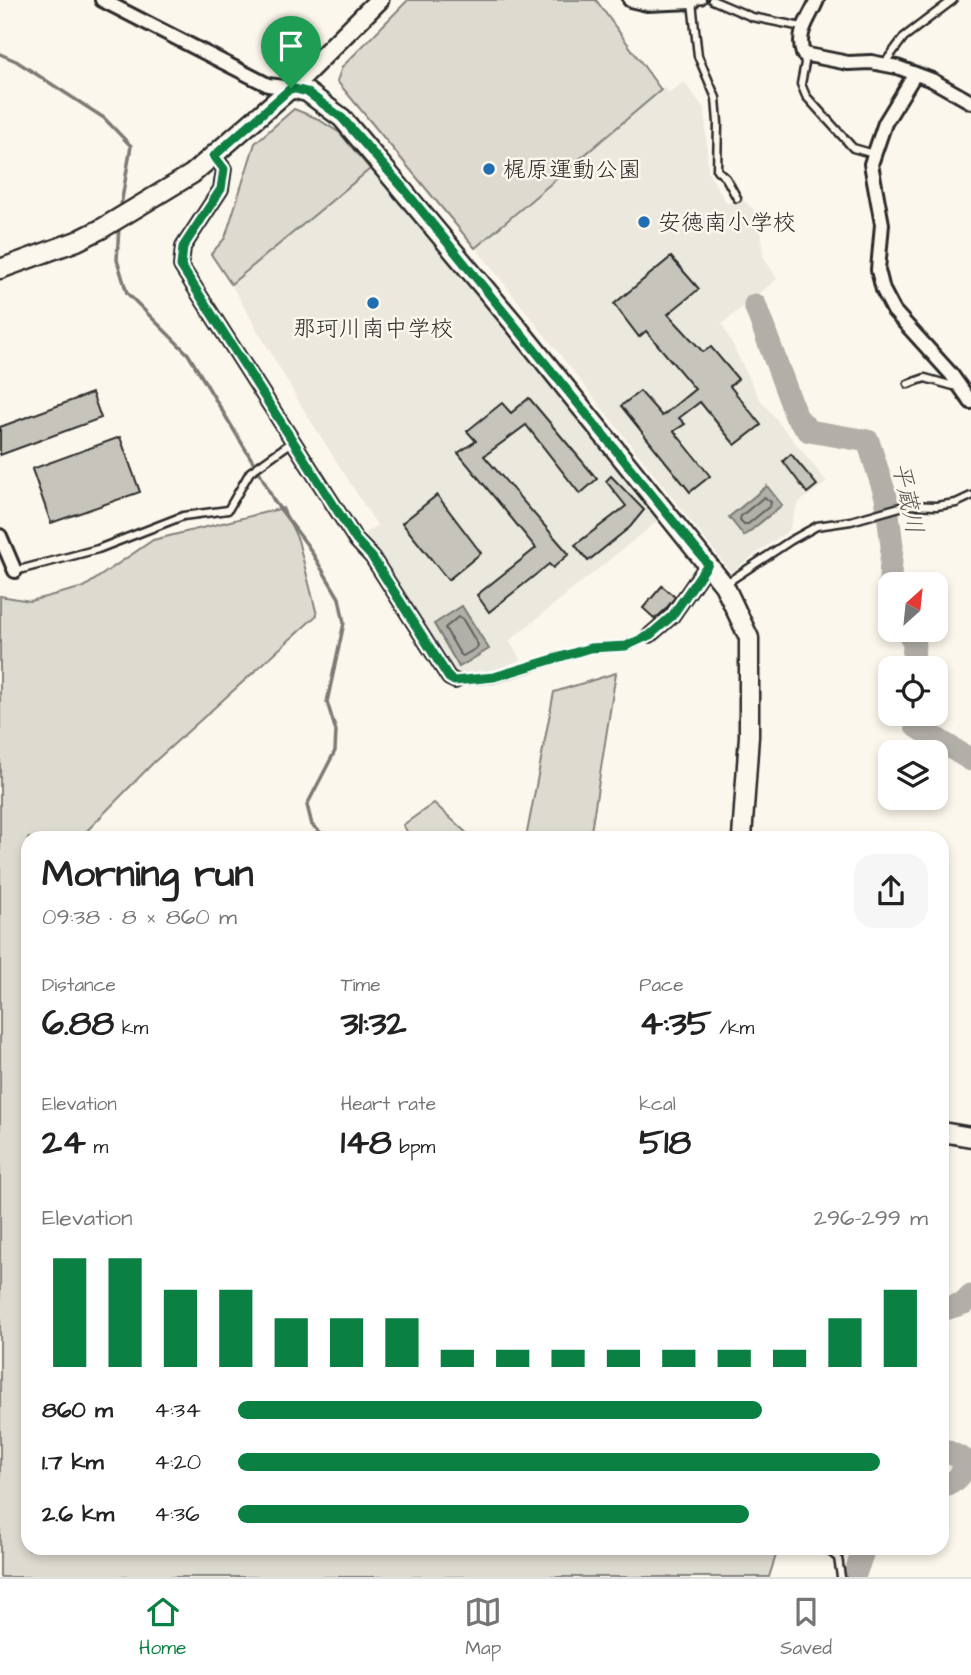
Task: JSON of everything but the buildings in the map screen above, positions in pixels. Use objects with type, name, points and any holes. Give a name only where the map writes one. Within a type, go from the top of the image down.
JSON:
[{"type":"street","points":[[102,0],[268,85],[307,92],[342,118],[404,189],[708,564],[724,585],[749,638],[748,736],[742,831]]},
{"type":"street","points":[[0,269],[77,241],[174,186],[214,156],[291,88],[379,0]]},
{"type":"street","points":[[630,0],[647,4],[697,1]]},
{"type":"street","points":[[817,0],[802,27],[803,54],[848,63],[884,64],[932,80],[971,103]]},
{"type":"street","points":[[915,74],[884,123],[871,164],[883,224],[878,270],[883,290],[894,310],[971,401]]},
{"type":"street","points":[[214,156],[224,169],[221,189],[183,247],[181,266],[356,540],[372,557],[449,678],[454,681]]},
{"type":"street","points":[[0,536],[15,571]]},
{"type":"street","points":[[650,635],[672,616],[708,564]]},
{"type":"street","points":[[949,1133],[971,1137]]},
{"type":"lane","points":[[712,0],[752,17],[802,27]]},
{"type":"lane","points":[[884,64],[904,37],[953,0]]},
{"type":"lane","points":[[697,1],[698,57],[716,98],[717,170],[726,178],[737,198]]},
{"type":"lane","points":[[803,54],[803,91],[853,148],[874,154]]},
{"type":"lane","points":[[908,384],[925,378],[962,389]]},
{"type":"lane","points":[[15,571],[98,550],[183,516],[228,510],[250,472],[292,442]]},
{"type":"lane","points":[[724,585],[790,541],[817,527],[851,521],[907,505],[936,506],[956,503],[970,494]]},
{"type":"lane","points":[[454,681],[494,677],[590,648],[626,646],[650,635]]},
{"type":"lane","points":[[834,1555],[838,1558],[841,1577]]},
{"type":"shaded area","name":"梶原運動公園","points":[[408,0],[596,0],[661,90],[475,248],[337,81],[342,67]]},
{"type":"shaded area","points":[[684,82],[705,110],[708,172],[727,204],[740,197],[756,212],[763,256],[777,279],[722,324],[759,398],[827,482],[798,503],[789,530],[731,572],[476,248],[661,90],[665,88],[669,93]]},
{"type":"shaded area","points":[[294,109],[316,118],[340,133],[370,169],[231,284],[211,254],[225,238],[255,143]]},
{"type":"shaded area","points":[[370,169],[660,519],[509,641],[521,660],[485,674],[453,676],[365,534],[377,525],[305,412],[231,284]]},
{"type":"shaded area","points":[[283,508],[298,540],[317,615],[153,763],[87,831],[21,831],[21,1555],[776,1555],[769,1577],[0,1577],[0,596],[30,601],[84,587],[153,540]]},
{"type":"shaded area","points":[[616,673],[591,831],[527,831],[554,692]]},
{"type":"shaded area","points":[[434,803],[464,831],[407,831],[403,825]]},
{"type":"water","points":[[767,486],[782,505],[744,536],[729,517]]},
{"type":"water","points":[[462,606],[489,649],[459,667],[434,624]]},
{"type":"waterway","points":[[0,54],[16,61],[104,118],[131,146],[120,211]]},
{"type":"waterway","points":[[119,226],[117,260],[127,293],[188,354],[274,501],[308,546],[339,598],[344,623],[327,702],[336,731],[335,751],[307,805],[312,825],[319,831]]},
{"type":"waterway","name":"平蔵川","points":[[755,305],[796,416],[809,431],[868,441],[886,497],[892,546],[890,572]]},
{"type":"waterway","name":"平蔵川","points":[[913,642],[913,656]]},
{"type":"waterway","name":"平蔵川","points":[[916,726],[971,760]]},
{"type":"waterway","name":"平蔵川","points":[[949,1308],[964,1303],[971,1296]]},
{"type":"waterway","name":"平蔵川","points":[[949,1452],[963,1459],[965,1469],[949,1484]]},
{"type":"waterway","name":"平蔵川","points":[[854,1577],[862,1555]]},
{"type":"place","name":"梶原運動公園","points":[[489,169]]},
{"type":"place","name":"安徳南小学校","points":[[644,222]]},
{"type":"place","name":"那珂川南中学校","points":[[373,303]]},
{"type":"route","points":[[291,88],[307,92],[342,118],[404,189],[708,564],[672,616],[650,635],[626,646],[590,648],[494,677],[454,681],[449,678],[372,557],[356,540],[181,266],[183,247],[221,189],[224,169],[214,156],[291,88]]}]
